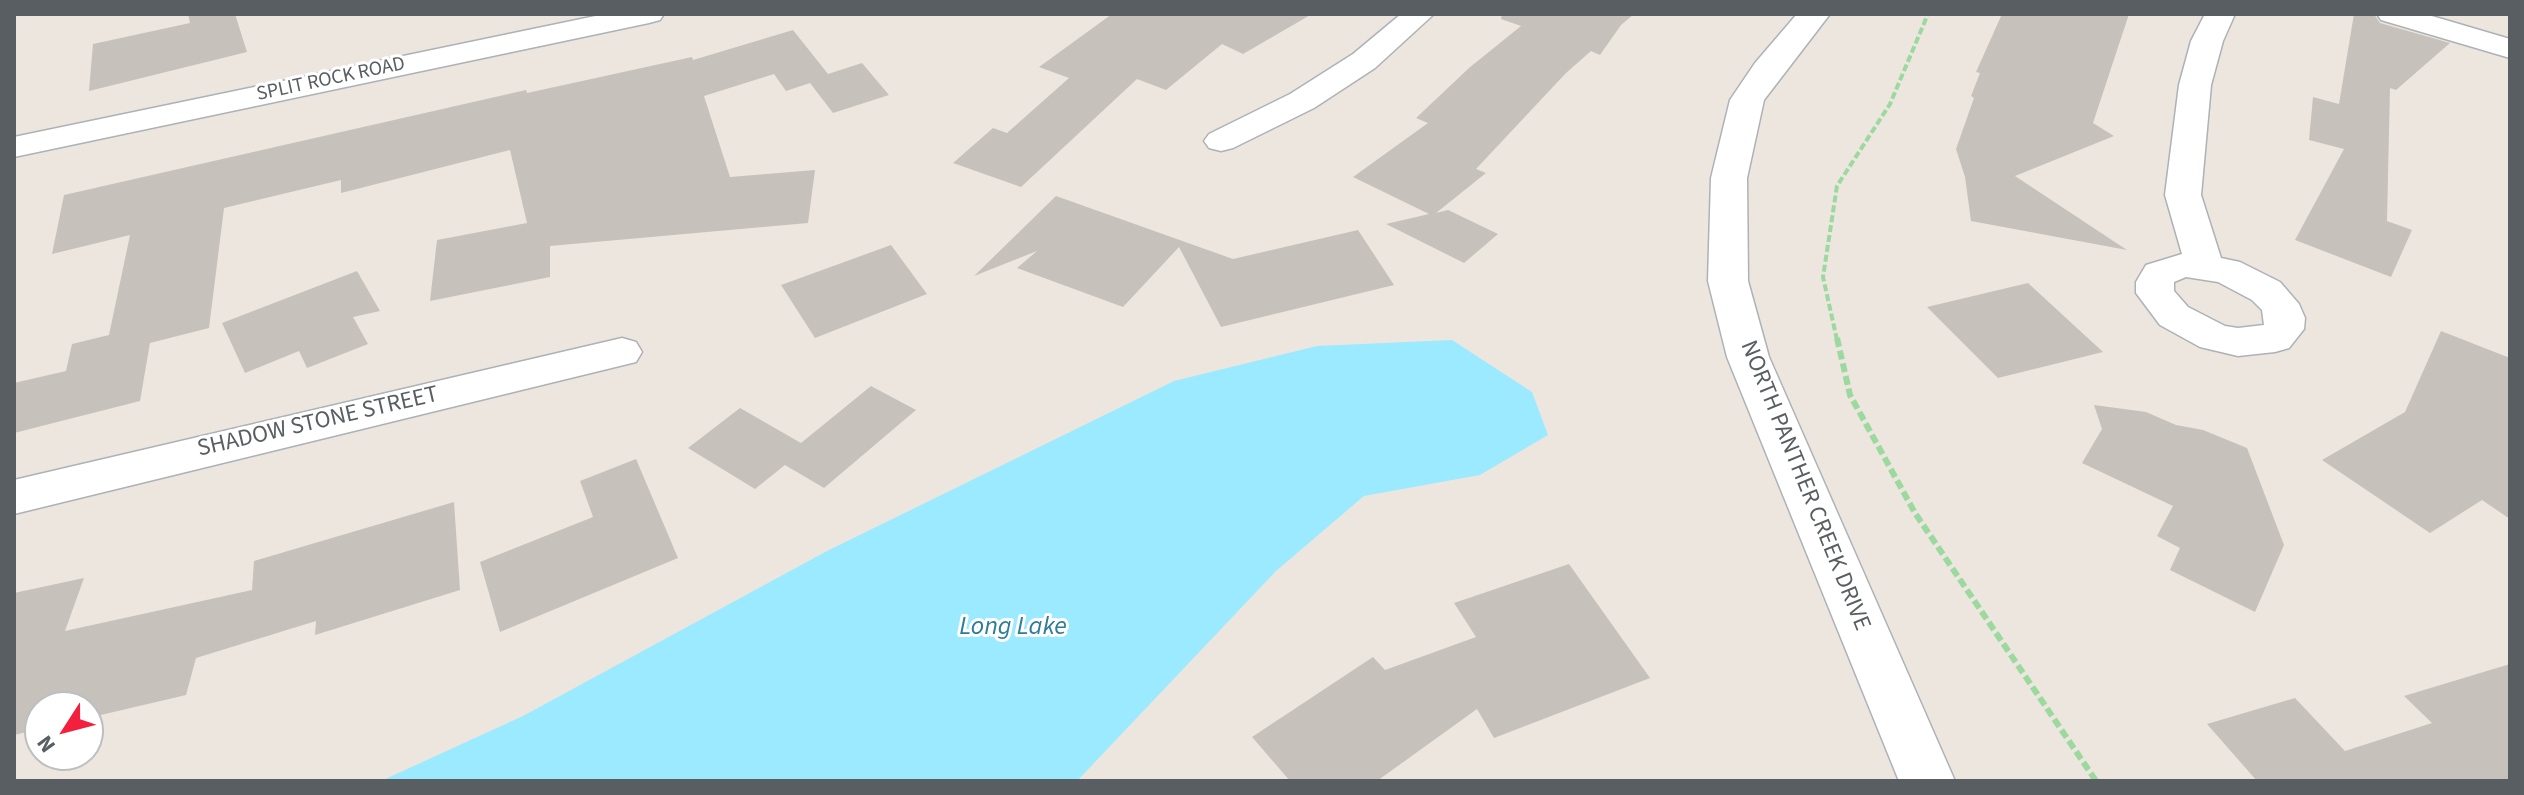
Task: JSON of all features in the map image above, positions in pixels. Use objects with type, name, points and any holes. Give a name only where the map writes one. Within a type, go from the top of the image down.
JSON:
[{"type":"street","name":"SPLIT ROCK ROAD","points":[[14,147],[649,14]]},
{"type":"street","points":[[1221,141],[1302,101],[1364,61],[1419,14]]},
{"type":"street","name":"NORTH PANTHER CREEK DRIVE","points":[[1814,14],[1767,70],[1747,100],[1729,178],[1728,281],[1748,357],[1927,781]]},
{"type":"street","points":[[2205,266],[2183,195],[2195,85],[2207,41],[2220,14]]},
{"type":"street","points":[[2392,14],[2510,49]]},
{"type":"street","name":"SHADOW STONE STREET","points":[[14,497],[622,352]]},
{"type":"path","points":[[1928,14],[1890,104],[1837,186],[1823,277],[1850,395],[1915,513],[2096,781]]},
{"type":"water","name":"Long Lake","points":[[1452,340],[1532,392],[1548,435],[1480,475],[1364,496],[1276,571],[1077,781],[381,781],[523,716],[827,551],[1174,381],[1317,346]]},
{"type":"building","points":[[188,14],[235,14],[247,52],[89,91],[93,44],[190,23]]},
{"type":"building","points":[[1112,14],[1312,14],[1243,54],[1222,44],[1166,90],[1137,79],[1021,187],[953,163],[993,128],[1007,133],[1069,78],[1039,67]]},
{"type":"building","points":[[1502,14],[1634,14],[1621,25],[1600,55],[1591,51],[1566,73],[1476,169],[1486,173],[1436,213],[1448,210],[1498,234],[1464,263],[1386,224],[1429,214],[1353,177],[1428,123],[1416,118],[1469,68],[1521,26],[1501,19]]},
{"type":"building","points":[[2002,14],[2129,14],[2093,123],[2114,136],[2015,176],[2127,250],[1971,221],[1965,177],[1956,149],[1974,98],[1971,96],[1980,73],[1976,72]]},
{"type":"building","points":[[2354,14],[2374,14],[2380,23],[2450,43],[2396,90],[2390,88],[2387,221],[2412,230],[2391,277],[2295,240],[2344,149],[2309,140],[2313,97],[2339,104]]},
{"type":"building","points":[[793,30],[828,74],[862,63],[889,95],[833,113],[810,83],[786,91],[774,74],[704,96],[730,177],[815,170],[808,223],[550,246],[550,277],[430,301],[437,240],[527,223],[510,150],[341,193],[341,180],[224,208],[209,328],[150,343],[140,401],[14,433],[14,383],[66,371],[72,344],[109,335],[130,235],[52,254],[64,195],[526,90],[527,93],[692,57],[693,60]]},
{"type":"building","points":[[1056,196],[1233,259],[1358,230],[1394,285],[1221,327],[1179,247],[1123,307],[1017,268],[1037,251],[974,276]]},
{"type":"building","points":[[891,245],[927,294],[815,338],[781,285]]},
{"type":"building","points":[[357,271],[380,311],[353,317],[368,344],[307,368],[299,351],[245,373],[222,323]]},
{"type":"building","points":[[2028,283],[2103,352],[1998,378],[1927,307]]},
{"type":"building","points":[[2441,331],[2510,358],[2510,519],[2482,500],[2430,533],[2322,460],[2405,412]]},
{"type":"building","points":[[871,386],[916,410],[824,488],[785,465],[755,489],[688,448],[740,408],[801,443]]},
{"type":"building","points":[[2094,405],[2146,412],[2247,448],[2284,545],[2255,612],[2170,570],[2180,548],[2157,536],[2173,506],[2082,463],[2102,429]]},
{"type":"building","points":[[636,459],[678,558],[500,632],[480,562],[593,517],[580,481]]},
{"type":"building","points":[[454,502],[460,590],[315,635],[316,621],[196,658],[186,695],[104,714],[104,691],[24,691],[24,733],[14,735],[14,593],[84,578],[65,631],[252,590],[254,561]]},
{"type":"building","points":[[1569,564],[1650,678],[1494,738],[1477,709],[1377,781],[1290,781],[1252,737],[1373,657],[1385,670],[1476,637],[1454,603]]},
{"type":"building","points":[[2510,664],[2510,781],[2257,781],[2207,724],[2295,698],[2345,751],[2432,723],[2404,696]]}]
